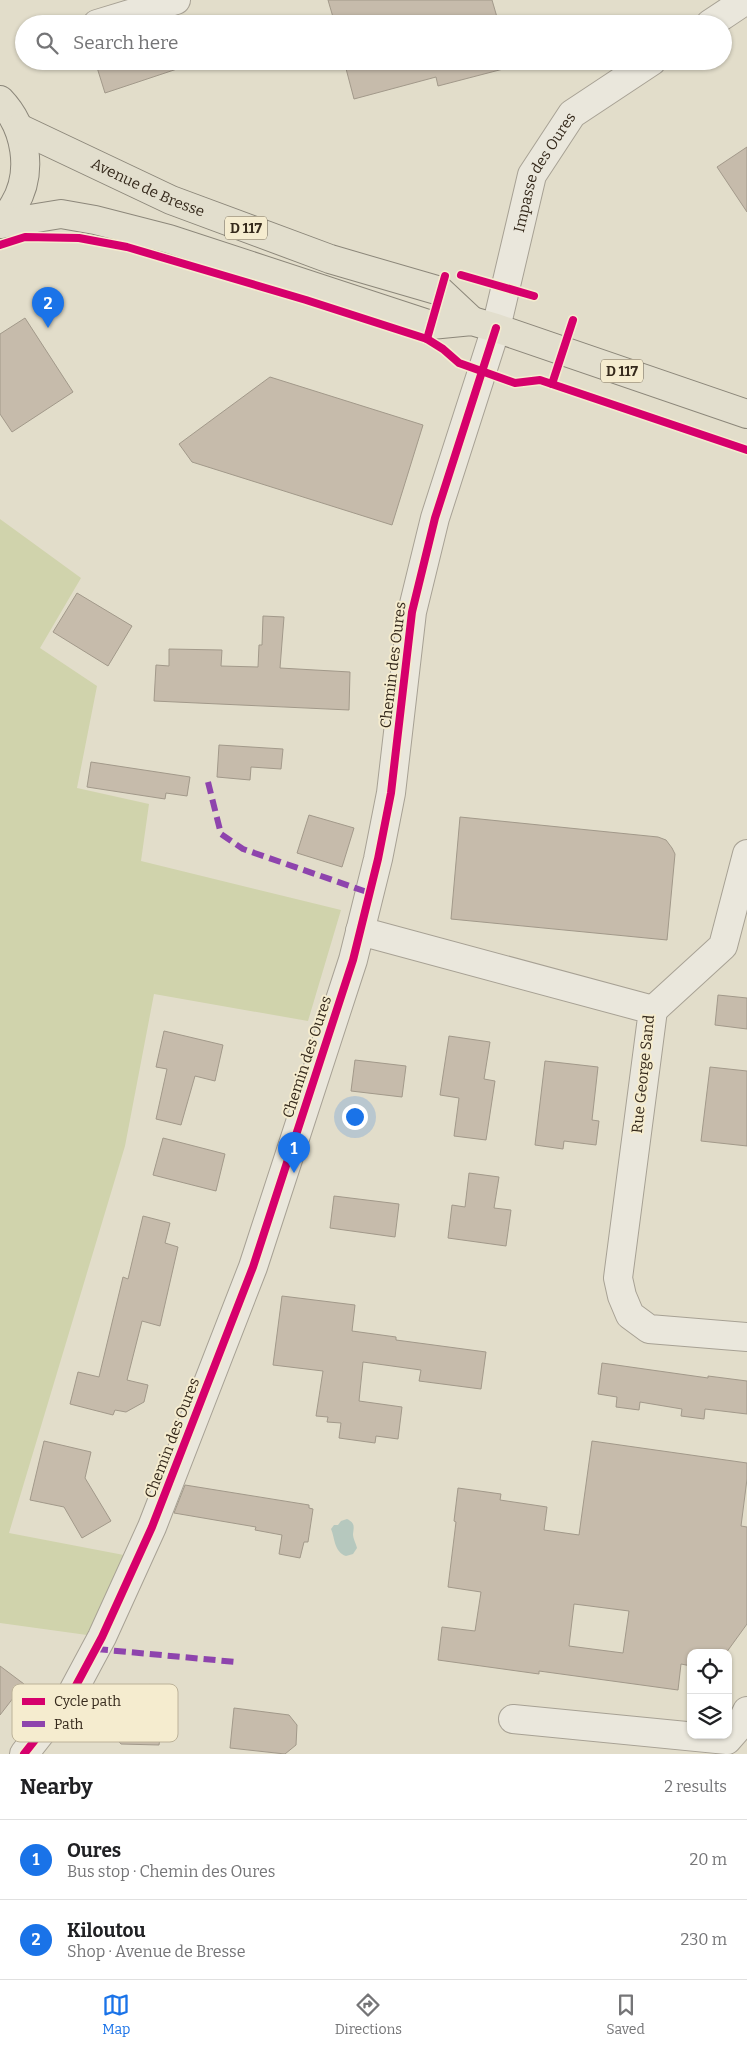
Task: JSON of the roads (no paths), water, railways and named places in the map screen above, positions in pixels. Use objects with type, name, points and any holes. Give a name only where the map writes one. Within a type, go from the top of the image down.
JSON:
[{"type":"main road","points":[[0,100],[8,108],[19,128],[26,153],[24,179],[15,204],[0,224]]},
{"type":"main road","name":"Avenue de Bresse","points":[[19,128],[171,200],[330,259],[440,291],[484,325]]},
{"type":"main road","name":"Avenue de Bresse","points":[[0,224],[61,214],[95,220],[169,239],[431,325],[484,325],[747,414]]},
{"type":"street","points":[[127,15],[176,0]]},
{"type":"street","points":[[724,15],[746,0]]},
{"type":"street","name":"Impasse des Oures","points":[[484,325],[532,175],[572,114],[638,70]]},
{"type":"street","name":"Chemin des Oures","points":[[76,1684],[102,1637],[152,1527],[253,1267],[353,960],[378,859],[390,793],[412,612],[484,325]]},
{"type":"street","points":[[653,1010],[723,946],[747,854]]},
{"type":"street","name":"Rue George Sand","points":[[360,931],[653,1010],[618,1278],[622,1296],[630,1314],[649,1329],[747,1336]]},
{"type":"street","points":[[512,1719],[727,1740],[741,1724],[747,1711]]},
{"type":"street","name":"Chemin des Oures","points":[[24,1754],[33,1742]]},
{"type":"place","name":"Kiloutou","points":[[48,328]]},
{"type":"place","name":"Oures","points":[[294,1173]]}]
